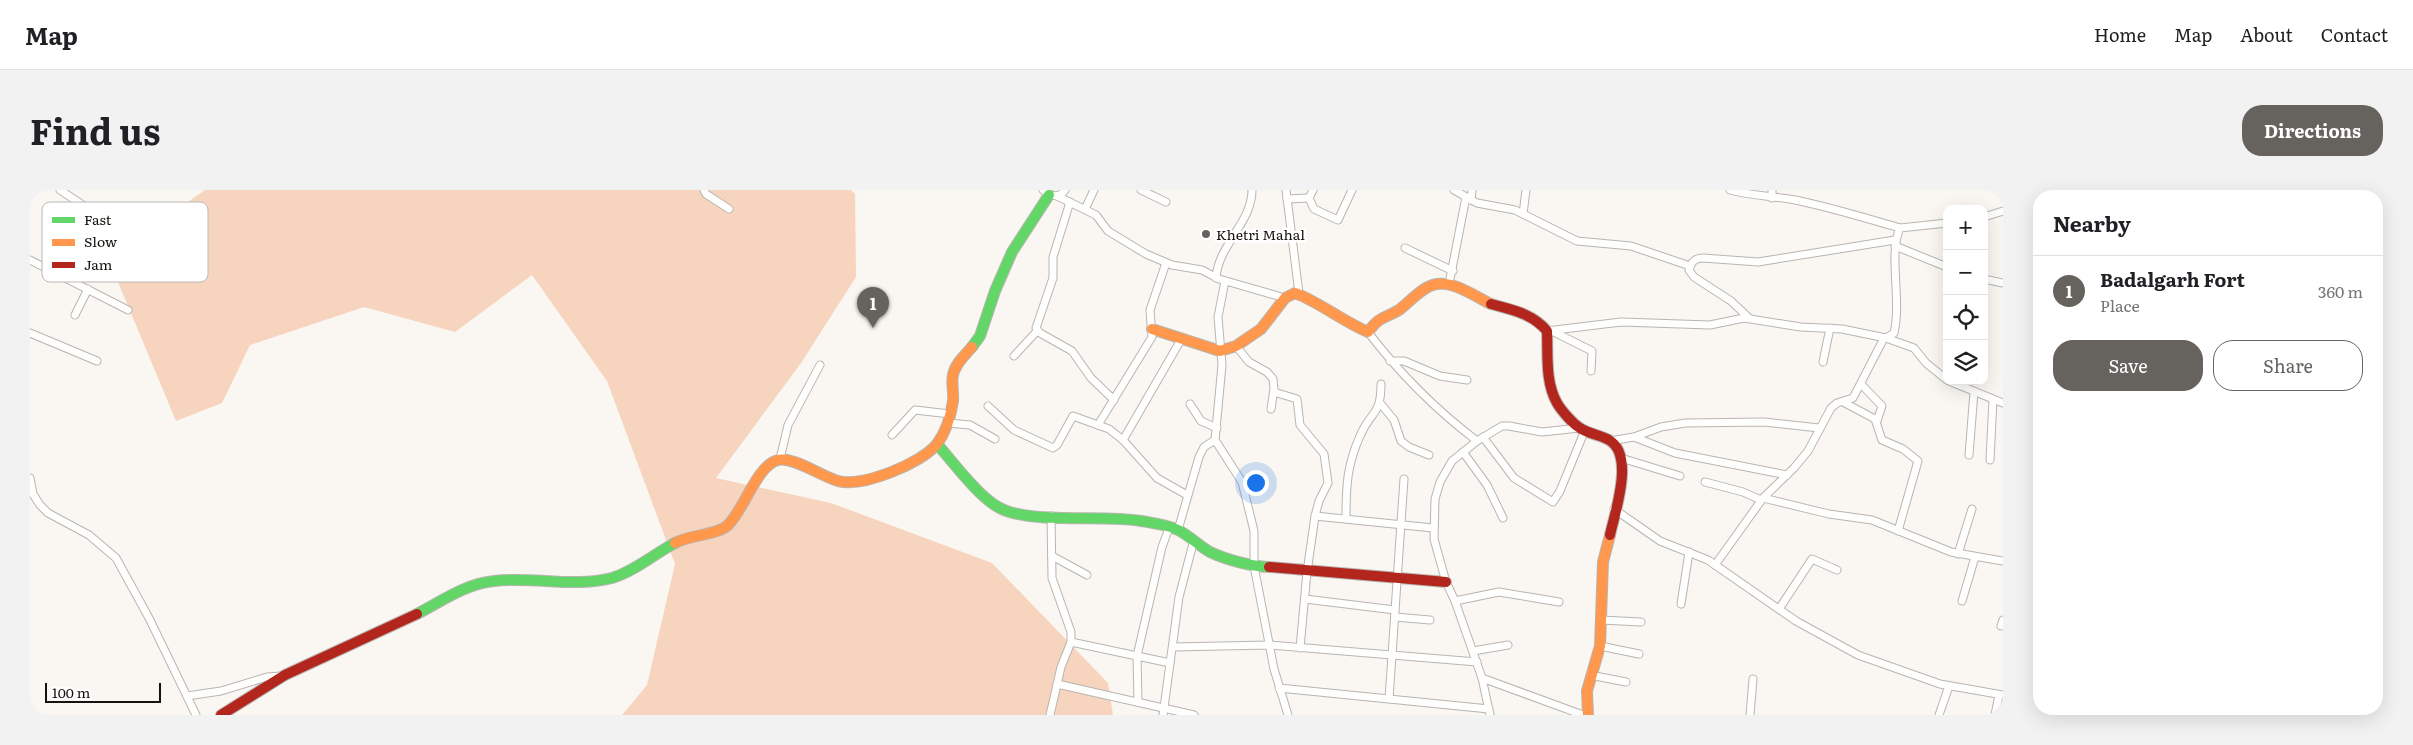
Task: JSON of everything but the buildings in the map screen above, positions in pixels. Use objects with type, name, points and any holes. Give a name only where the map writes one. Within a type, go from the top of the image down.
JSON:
[{"type":"street","points":[[60,190],[78,202]]},
{"type":"street","points":[[704,190],[706,194],[729,209]]},
{"type":"street","points":[[780,459],[837,481],[851,484],[882,475],[916,460],[937,444],[949,418],[956,367],[980,336],[995,291],[1012,252],[1050,194],[1065,190]]},
{"type":"street","points":[[1085,210],[1094,190]]},
{"type":"street","points":[[1141,190],[1166,202]]},
{"type":"street","points":[[1216,278],[1220,257],[1250,205],[1252,190]]},
{"type":"street","points":[[1286,190],[1299,293]]},
{"type":"street","points":[[1309,198],[1313,190]]},
{"type":"street","points":[[1309,198],[1314,209],[1338,220],[1352,190]]},
{"type":"street","points":[[1454,190],[1484,205],[1506,208],[1523,214],[1577,241],[1631,246],[1690,266]]},
{"type":"street","points":[[1449,284],[1472,190]]},
{"type":"street","points":[[1523,214],[1526,190]]},
{"type":"street","points":[[1730,190],[1751,196],[1772,194],[1900,228],[1943,223]]},
{"type":"street","points":[[1050,194],[1098,217],[1104,228],[1114,236],[1166,263],[1202,270],[1216,278],[1285,298]]},
{"type":"street","points":[[1287,199],[1309,198]]},
{"type":"street","points":[[1037,331],[1036,324],[1053,278],[1053,257],[1070,202]]},
{"type":"street","points":[[1988,216],[2003,211]]},
{"type":"street","points":[[1715,565],[1762,499],[1808,451],[1831,408],[1853,398],[1886,338],[1894,333],[1898,309],[1895,243],[1900,228]]},
{"type":"street","points":[[1750,318],[1731,301],[1694,277],[1689,270],[1690,266],[1698,258],[1758,262],[1895,243],[1943,265]]},
{"type":"street","points":[[1405,248],[1453,271]]},
{"type":"street","points":[[30,260],[42,266]]},
{"type":"street","points":[[1098,426],[1152,337],[1150,310],[1166,263]]},
{"type":"street","points":[[1988,280],[2003,283]]},
{"type":"street","points":[[1225,281],[1218,317],[1222,365],[1215,440],[1242,482],[1254,531],[1254,566],[1269,645],[1288,715]]},
{"type":"street","points":[[74,282],[128,310]]},
{"type":"street","points":[[1368,332],[1379,318],[1398,310],[1427,287],[1440,283],[1449,284],[1492,304],[1522,312],[1549,330],[1592,351],[1591,371]]},
{"type":"street","points":[[75,315],[88,289]]},
{"type":"street","points":[[1152,329],[1220,351],[1236,346],[1268,323],[1285,298],[1299,293],[1345,322],[1368,332],[1390,361],[1427,401],[1476,442]]},
{"type":"street","points":[[1549,330],[1620,322],[1710,325],[1750,318],[1800,326],[1852,330],[1886,338],[1914,348],[1926,363],[1943,377]]},
{"type":"street","points":[[1823,362],[1830,328]]},
{"type":"street","points":[[1549,330],[1548,382],[1557,403],[1582,429],[1610,441],[1616,447],[1621,458],[1621,488],[1614,509],[1603,562],[1600,646],[1590,675],[1587,691],[1588,715]]},
{"type":"street","points":[[1014,356],[1037,331]]},
{"type":"street","points":[[1037,331],[1072,351],[1091,378],[1114,400]]},
{"type":"street","points":[[30,333],[97,361]]},
{"type":"street","points":[[1122,440],[1182,338]]},
{"type":"street","points":[[1236,346],[1249,362],[1270,375],[1274,384],[1271,410]]},
{"type":"street","points":[[1390,361],[1404,362],[1440,376],[1467,380]]},
{"type":"street","points":[[221,715],[284,676],[429,609],[458,592],[478,584],[524,578],[576,582],[619,577],[637,568],[677,542],[695,534],[718,531],[728,526],[766,467],[780,459],[788,426],[820,365]]},
{"type":"street","points":[[1346,518],[1346,483],[1349,465],[1360,434],[1380,403],[1382,384]]},
{"type":"street","points":[[1861,384],[1882,406],[1877,421],[1882,440],[1903,449],[1918,461],[1898,531]]},
{"type":"street","points":[[1957,385],[2003,403]]},
{"type":"street","points":[[1274,392],[1296,400],[1300,424],[1324,454],[1328,486],[1319,500],[1315,516],[1307,572],[1300,648]]},
{"type":"street","points":[[1969,455],[1974,392]]},
{"type":"street","points":[[1990,460],[1993,399]]},
{"type":"street","points":[[1842,402],[1868,414],[1877,421]]},
{"type":"street","points":[[1380,403],[1394,420],[1401,442],[1408,447],[1429,455]]},
{"type":"street","points":[[1190,404],[1201,421],[1217,428]]},
{"type":"street","points":[[988,406],[1014,430],[1053,448],[1057,445],[1073,416],[1106,428],[1122,440],[1149,471],[1187,495]]},
{"type":"street","points":[[892,435],[915,410],[970,425],[995,439]]},
{"type":"street","points":[[1610,441],[1634,437],[1661,427],[1704,422],[1764,422],[1819,428]]},
{"type":"street","points":[[1280,688],[1489,712],[1477,662],[1455,601],[1446,582],[1434,539],[1435,499],[1440,482],[1452,462],[1463,452],[1483,437],[1506,425],[1542,432],[1582,429]]},
{"type":"street","points":[[1483,437],[1514,478],[1553,502],[1560,492],[1582,429]]},
{"type":"street","points":[[1634,437],[1675,454],[1787,474]]},
{"type":"street","points":[[1138,702],[1137,656],[1162,548],[1174,529],[1187,495],[1198,457],[1204,447],[1215,440]]},
{"type":"street","points":[[937,444],[984,496],[997,507],[1024,516],[1140,521],[1174,529],[1210,552],[1254,566],[1307,572],[1446,582]]},
{"type":"street","points":[[1463,452],[1487,485],[1503,518]]},
{"type":"street","points":[[1621,458],[1680,476]]},
{"type":"street","points":[[30,478],[32,494],[44,509],[89,535],[116,558],[149,618],[196,715]]},
{"type":"street","points":[[1388,699],[1404,479]]},
{"type":"street","points":[[1705,482],[1762,499],[1829,514],[1872,520],[1958,554],[2003,561]]},
{"type":"street","points":[[1614,509],[1660,541],[1689,552],[1715,565],[1796,621],[1858,654],[1916,677],[1949,686],[2001,695],[1995,715]]},
{"type":"street","points":[[1958,554],[1972,509]]},
{"type":"street","points":[[1050,516],[1054,587],[1069,622],[1071,642],[1057,684],[1050,715]]},
{"type":"street","points":[[1315,516],[1401,523],[1433,528]]},
{"type":"street","points":[[1163,712],[1179,597],[1194,540]]},
{"type":"street","points":[[1681,604],[1689,552]]},
{"type":"street","points":[[1052,556],[1087,575]]},
{"type":"street","points":[[1962,601],[1975,557]]},
{"type":"street","points":[[1779,609],[1812,559],[1837,570]]},
{"type":"street","points":[[1455,601],[1499,592],[1559,602]]},
{"type":"street","points":[[1305,599],[1430,620]]},
{"type":"street","points":[[1601,620],[1641,622]]},
{"type":"street","points":[[1071,642],[1170,663]]},
{"type":"street","points":[[1173,647],[1269,645],[1477,662]]},
{"type":"street","points":[[1473,651],[1508,645]]},
{"type":"street","points":[[1600,646],[1640,654]]},
{"type":"street","points":[[1590,675],[1626,682]]},
{"type":"street","points":[[187,696],[221,691],[267,677],[284,676]]},
{"type":"street","points":[[1482,678],[1583,715]]},
{"type":"street","points":[[1750,715],[1753,679]]},
{"type":"street","points":[[1057,684],[1138,702],[1163,712],[1194,715]]},
{"type":"street","points":[[1939,715],[1949,686]]},
{"type":"shaded area","points":[[205,190],[851,190],[855,194],[856,277],[801,363],[716,478],[831,503],[992,563],[1108,683],[1113,715],[622,715],[647,685],[675,564],[607,381],[532,275],[455,332],[364,307],[250,345],[222,403],[176,421],[118,282],[208,282],[208,202],[188,202]]},
{"type":"traffic: fast","points":[[972,347],[980,336],[995,291],[1012,252],[1049,195]]},
{"type":"traffic: fast","points":[[937,444],[982,495],[998,507],[1011,512],[1028,516],[1125,519],[1160,524],[1178,530],[1206,550],[1217,555],[1246,564],[1269,567]]},
{"type":"traffic: fast","points":[[417,614],[454,594],[483,583],[509,580],[583,582],[612,578],[637,567],[675,543]]},
{"type":"traffic: slow","points":[[1152,329],[1220,351],[1236,346],[1261,329],[1285,298],[1295,293],[1368,332],[1379,320],[1399,310],[1422,290],[1434,285],[1451,285],[1491,304]]},
{"type":"traffic: slow","points":[[675,543],[717,531],[728,525],[740,509],[757,479],[770,464],[778,460],[791,461],[832,479],[849,482],[876,477],[919,459],[937,444],[943,434],[952,406],[952,378],[954,371],[972,347]]},
{"type":"traffic: slow","points":[[1588,715],[1587,691],[1600,646],[1603,562],[1610,535]]},
{"type":"traffic: jam","points":[[1491,304],[1528,316],[1547,331],[1549,377],[1557,403],[1567,417],[1577,426],[1609,440],[1617,447],[1621,458],[1621,484],[1610,535]]},
{"type":"traffic: jam","points":[[1269,567],[1446,582]]},
{"type":"traffic: jam","points":[[221,715],[285,675],[417,614]]},
{"type":"place","name":"Khetri Mahal","points":[[1206,234]]},
{"type":"place","name":"Badalgarh Fort","points":[[873,328]]}]
